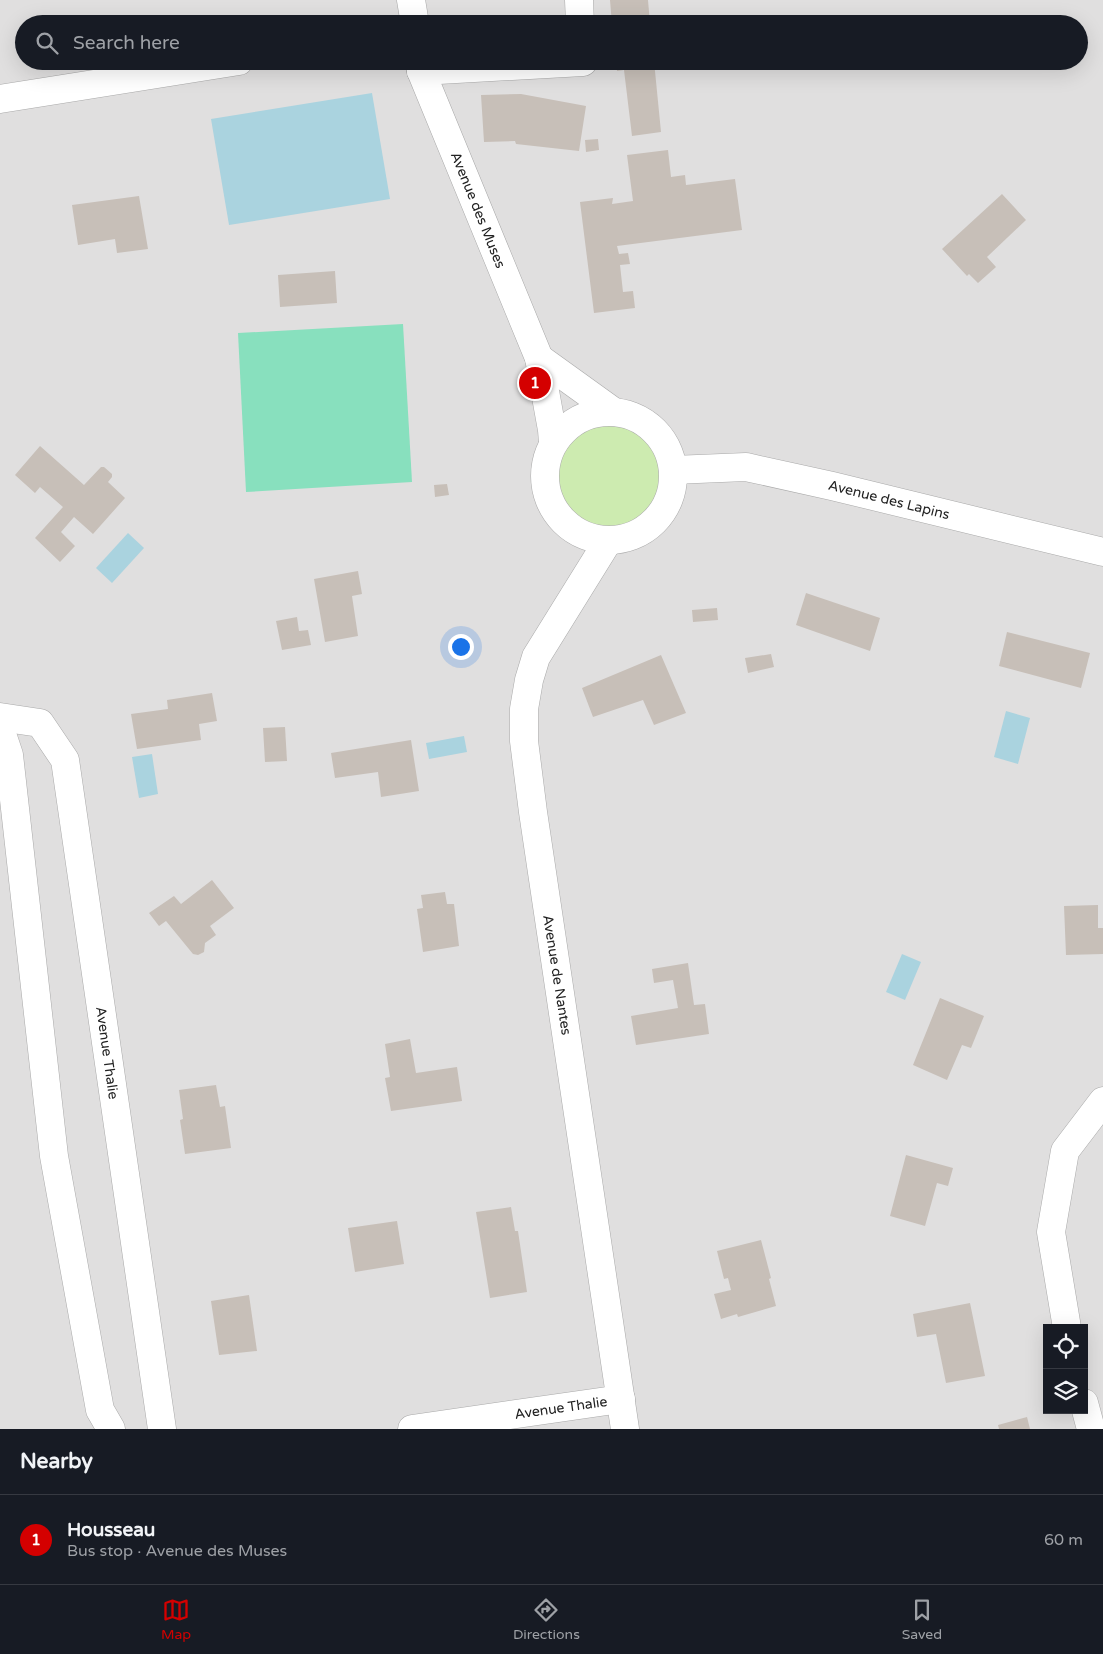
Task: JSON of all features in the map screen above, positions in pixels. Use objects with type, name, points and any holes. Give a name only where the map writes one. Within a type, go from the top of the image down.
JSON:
[{"type":"street","points":[[411,0],[414,15]]},
{"type":"street","points":[[579,0],[580,15]]},
{"type":"street","points":[[0,99],[182,70]]},
{"type":"street","name":"Avenue des Muses","points":[[423,70],[539,358],[553,443]]},
{"type":"street","points":[[539,358],[614,412]]},
{"type":"street","points":[[614,412],[636,417],[654,430],[667,448],[673,470],[672,491],[663,511],[648,527],[630,538],[608,541],[589,538],[572,529],[557,516],[548,499],[544,480],[546,461],[553,443],[564,429],[579,418],[596,413],[614,412]]},
{"type":"street","name":"Avenue des Lapins","points":[[673,470],[746,467],[842,488],[1103,552]]},
{"type":"street","name":"Avenue de Nantes","points":[[608,541],[536,658],[529,680],[524,709],[524,742],[625,1429]]},
{"type":"street","name":"Avenue Thalie","points":[[0,717],[40,723],[64,760],[162,1429]]},
{"type":"street","points":[[0,728],[8,755],[54,1156],[100,1410],[111,1429]]},
{"type":"street","points":[[1065,1324],[1051,1232],[1065,1151],[1103,1101]]},
{"type":"street","name":"Avenue Thalie","points":[[412,1429],[621,1399]]},
{"type":"street","points":[[1087,1414],[1091,1429]]},
{"type":"shaded area","points":[[0,0],[1103,0],[1103,1429],[0,1429]]},
{"type":"green space","points":[[403,324],[412,482],[246,492],[238,333]]},
{"type":"green space","points":[[608,422],[629,426],[646,438],[658,455],[662,476],[658,497],[646,514],[629,526],[608,530],[587,526],[570,514],[558,497],[554,476],[558,455],[570,438],[587,426]]},
{"type":"water","points":[[372,93],[390,199],[229,225],[211,119]]},
{"type":"water","points":[[128,533],[144,548],[112,583],[96,568]]},
{"type":"water","points":[[1006,711],[1030,718],[1018,764],[994,757]]},
{"type":"water","points":[[464,736],[467,752],[429,759],[426,743]]},
{"type":"water","points":[[152,754],[158,794],[139,798],[132,757]]},
{"type":"water","points":[[902,954],[921,962],[905,1000],[886,992]]},
{"type":"building","points":[[610,0],[648,0],[649,15],[611,15]]},
{"type":"building","points":[[624,70],[655,70],[661,132],[632,136]]},
{"type":"building","points":[[521,94],[586,106],[579,151],[516,144],[515,141],[484,142],[481,95]]},
{"type":"building","points":[[598,139],[599,150],[586,152],[585,140]]},
{"type":"building","points":[[668,150],[671,177],[685,175],[686,185],[735,179],[742,230],[617,246],[619,254],[628,253],[630,264],[620,265],[623,292],[633,291],[635,308],[594,313],[580,202],[613,198],[612,204],[633,201],[627,155]]},
{"type":"building","points":[[1002,194],[1026,220],[987,257],[996,267],[978,283],[969,274],[967,276],[942,249]]},
{"type":"building","points":[[139,196],[148,249],[117,253],[115,239],[78,245],[72,205]]},
{"type":"building","points":[[335,271],[337,303],[280,307],[278,275]]},
{"type":"building","points":[[40,446],[84,485],[101,467],[104,467],[112,474],[108,482],[125,498],[93,534],[74,517],[61,532],[75,546],[60,562],[35,538],[63,507],[40,487],[35,493],[15,475]]},
{"type":"building","points":[[447,484],[449,495],[435,497],[434,485]]},
{"type":"building","points":[[358,571],[362,594],[352,596],[358,636],[325,642],[314,579]]},
{"type":"building","points":[[806,593],[880,618],[870,651],[796,625]]},
{"type":"building","points":[[717,608],[718,620],[693,622],[692,610]]},
{"type":"building","points":[[297,617],[299,631],[308,630],[311,645],[282,650],[276,621]]},
{"type":"building","points":[[1007,632],[1090,653],[1081,688],[999,666]]},
{"type":"building","points":[[771,654],[774,667],[748,673],[745,658]]},
{"type":"building","points":[[661,655],[686,713],[654,725],[643,700],[593,717],[582,688]]},
{"type":"building","points":[[212,693],[217,721],[199,724],[201,740],[137,749],[131,714],[168,709],[167,700]]},
{"type":"building","points":[[285,727],[287,761],[265,762],[263,728]]},
{"type":"building","points":[[411,740],[419,791],[381,797],[378,772],[335,778],[331,753]]},
{"type":"building","points":[[212,880],[234,908],[210,926],[216,935],[205,943],[204,952],[198,955],[193,954],[166,921],[159,926],[149,913],[174,896],[181,904]]},
{"type":"building","points":[[445,892],[447,904],[454,904],[459,946],[423,952],[417,909],[423,908],[421,895]]},
{"type":"building","points":[[1098,905],[1098,928],[1103,928],[1103,954],[1066,955],[1064,906]]},
{"type":"building","points":[[688,963],[694,1005],[705,1004],[709,1034],[636,1045],[631,1016],[678,1008],[673,980],[654,983],[652,969]]},
{"type":"building","points":[[940,998],[984,1016],[971,1048],[962,1045],[947,1080],[913,1065]]},
{"type":"building","points":[[410,1039],[416,1073],[457,1067],[462,1101],[391,1111],[385,1078],[390,1077],[385,1044]]},
{"type":"building","points":[[216,1085],[220,1107],[225,1106],[231,1148],[185,1154],[180,1120],[183,1119],[179,1090]]},
{"type":"building","points":[[906,1155],[953,1168],[948,1186],[937,1183],[925,1226],[890,1216]]},
{"type":"building","points":[[511,1207],[515,1231],[518,1231],[527,1292],[490,1298],[476,1212]]},
{"type":"building","points":[[397,1221],[404,1264],[355,1272],[348,1228]]},
{"type":"building","points":[[761,1240],[776,1306],[738,1317],[737,1314],[721,1319],[714,1294],[731,1290],[728,1278],[724,1279],[717,1251]]},
{"type":"building","points":[[249,1295],[257,1351],[219,1355],[211,1301]]},
{"type":"building","points":[[970,1303],[985,1376],[946,1383],[936,1334],[917,1337],[913,1314]]},
{"type":"building","points":[[1027,1417],[1030,1429],[999,1429],[998,1425]]},
{"type":"place","name":"Housseau","points":[[535,383]]}]
